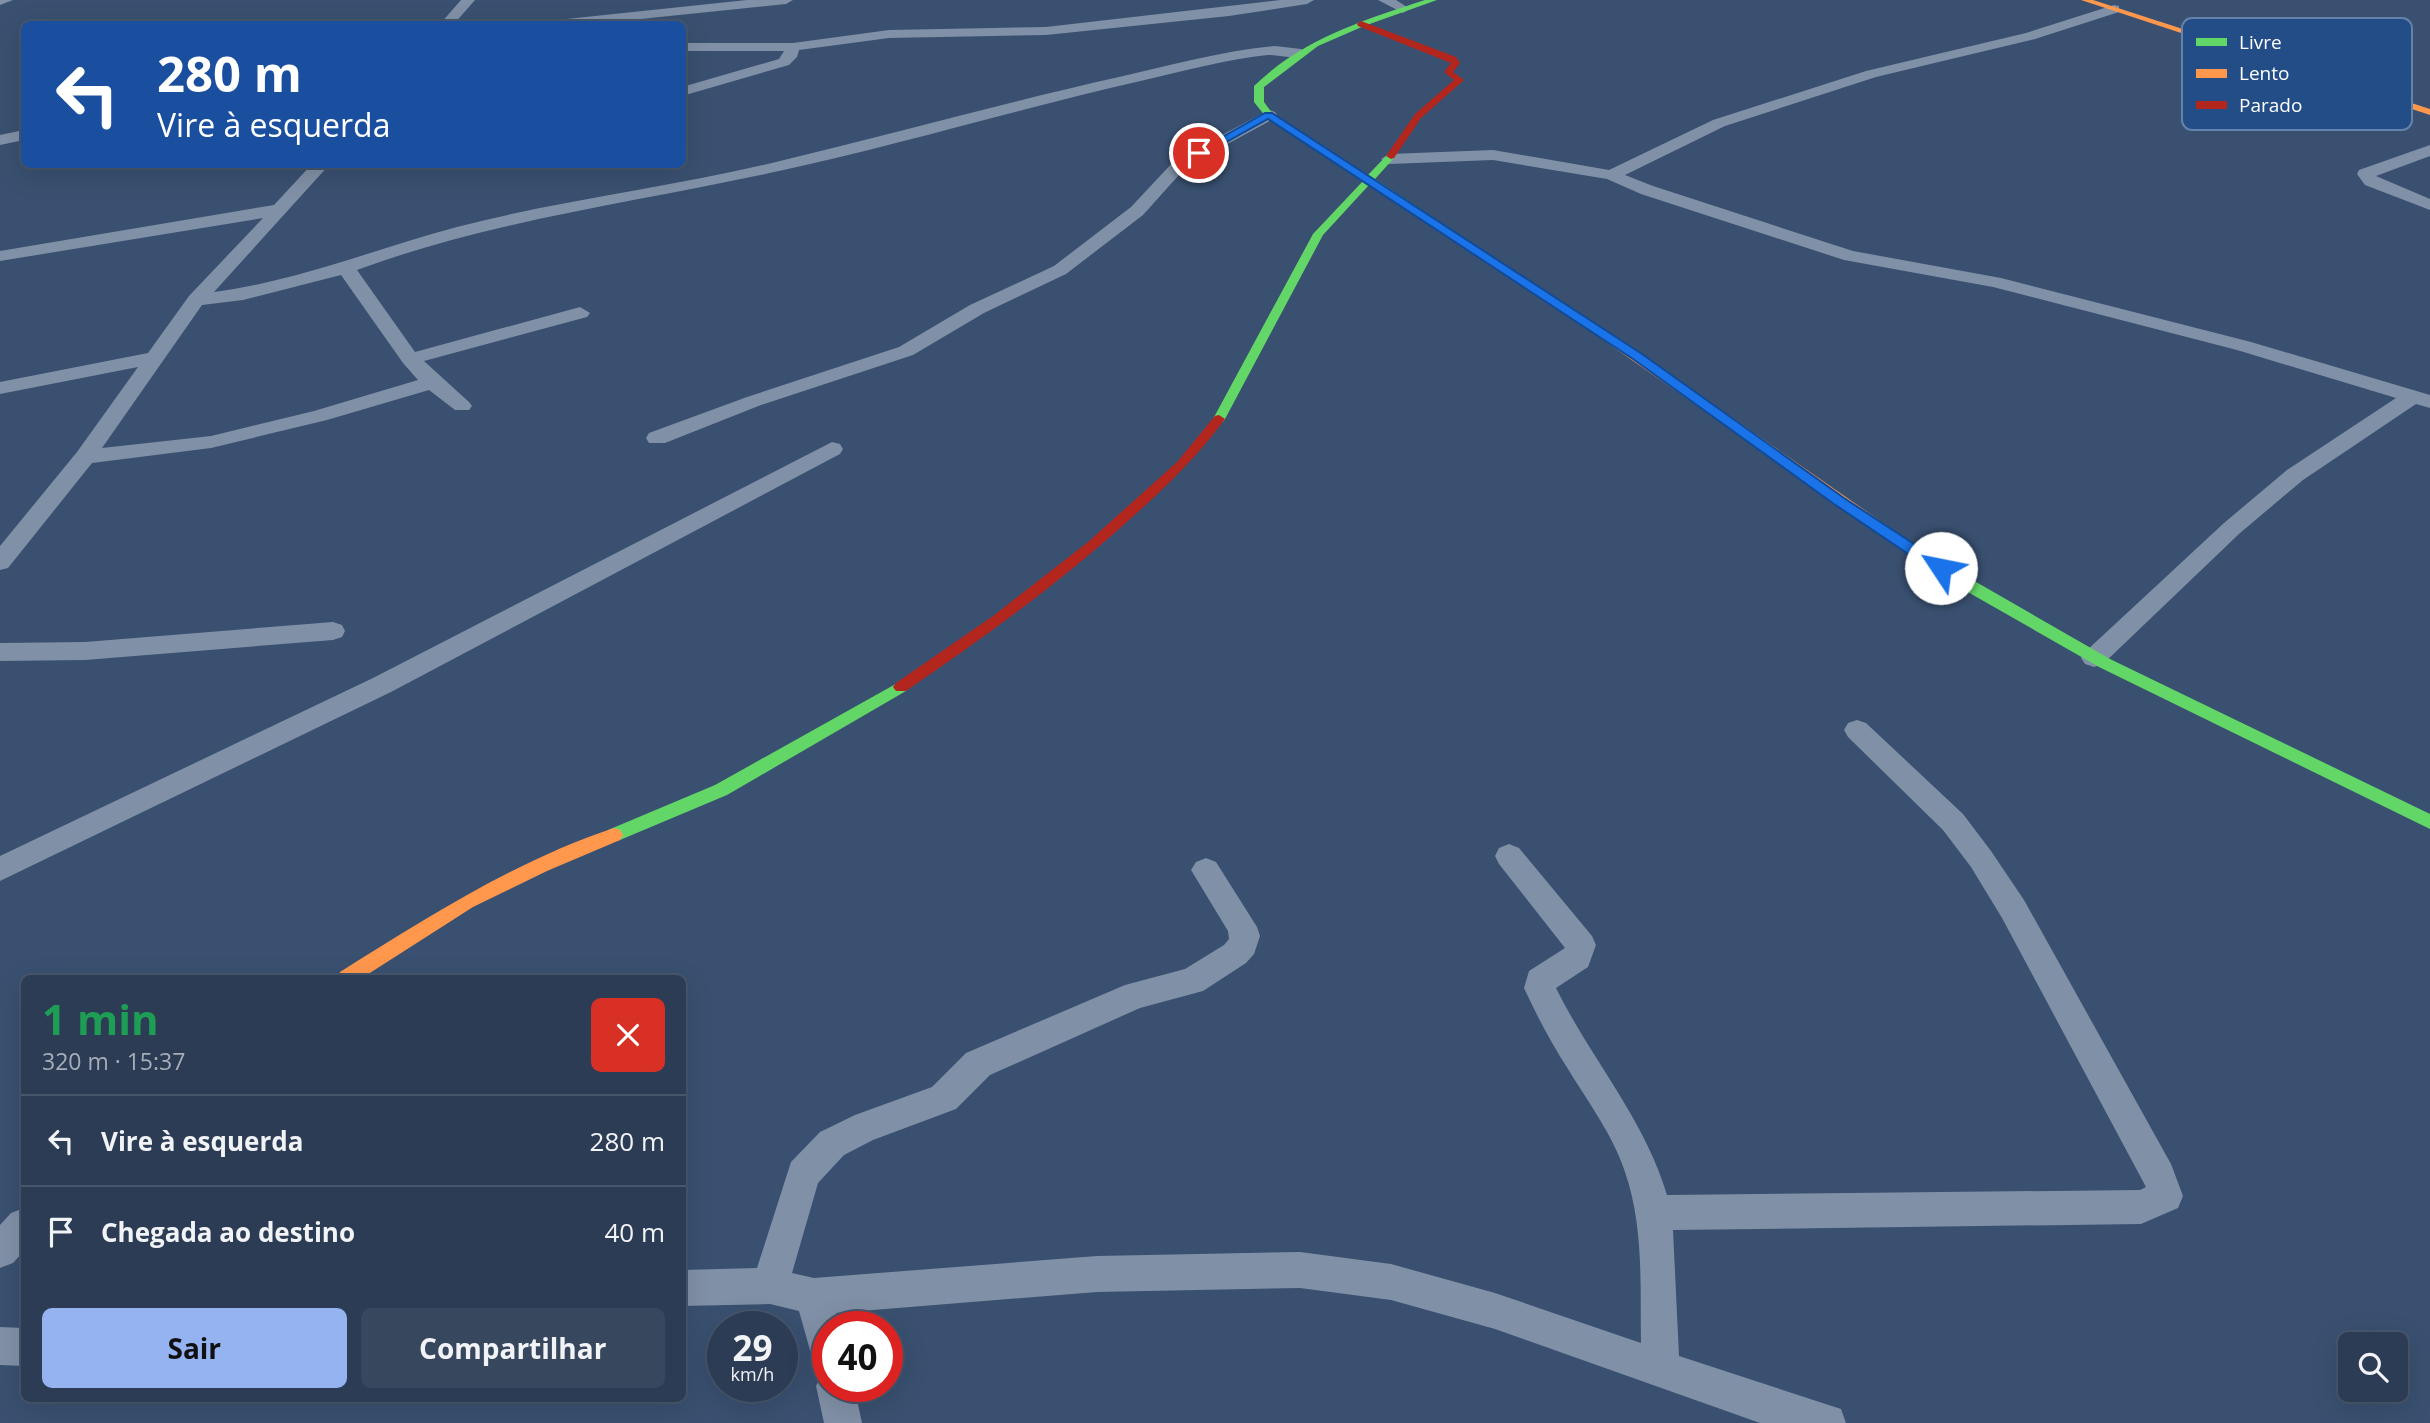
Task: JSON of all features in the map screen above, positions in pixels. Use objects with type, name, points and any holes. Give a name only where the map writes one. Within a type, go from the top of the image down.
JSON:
[{"type":"street","points":[[0,1],[6,0]]},
{"type":"street","points":[[450,21],[468,0]]},
{"type":"street","points":[[571,21],[623,10],[786,0]]},
{"type":"street","points":[[686,47],[793,47],[889,34],[1078,29],[1307,0]]},
{"type":"street","points":[[1385,0],[1404,9]]},
{"type":"street","points":[[1433,0],[1332,35],[1301,53],[1259,86],[1256,94],[1258,104],[1269,115],[1368,181],[1638,356],[1839,501],[1961,582],[2094,658],[2430,822]]},
{"type":"street","points":[[2087,0],[2182,31]]},
{"type":"street","points":[[1611,175],[1719,123],[1879,72],[2030,36],[2114,9]]},
{"type":"street","points":[[352,975],[467,902],[541,866],[721,790],[889,695],[998,620],[1093,545],[1182,466],[1225,411],[1284,293],[1318,234],[1389,159],[1418,116],[1460,80],[1448,72],[1456,63],[1453,59],[1361,24]]},
{"type":"street","points":[[686,91],[784,62],[790,57],[793,47]]},
{"type":"street","points":[[196,300],[243,294],[346,268],[463,231],[780,166],[1081,90],[1243,53],[1275,50],[1301,53]]},
{"type":"street","points":[[2412,94],[2430,100]]},
{"type":"street","points":[[2412,106],[2430,112]]},
{"type":"street","points":[[657,439],[754,401],[906,351],[977,309],[1060,270],[1137,211],[1181,163],[1269,115]]},
{"type":"street","points":[[0,140],[21,136]]},
{"type":"street","points":[[2430,150],[2365,174],[2371,181],[2430,205]]},
{"type":"street","points":[[1389,159],[1493,155],[1611,175],[1682,202],[1850,256],[1994,282],[2244,346],[2420,400]]},
{"type":"street","points":[[0,562],[85,457],[196,300],[276,210],[318,168]]},
{"type":"street","points":[[0,256],[276,210]]},
{"type":"street","points":[[346,268],[410,359],[432,382],[462,406]]},
{"type":"street","points":[[410,359],[580,313]]},
{"type":"street","points":[[0,388],[155,358]]},
{"type":"street","points":[[85,457],[211,442],[320,416],[432,382]]},
{"type":"street","points":[[2094,658],[2232,528],[2295,475],[2420,400]]},
{"type":"street","points":[[0,869],[382,685],[832,450]]},
{"type":"street","points":[[0,652],[85,651],[333,631]]},
{"type":"street","points":[[1654,1213],[2141,1207],[2166,1196],[2160,1176],[2013,909],[1981,859],[1953,822],[1857,730]]},
{"type":"street","points":[[1509,856],[1581,944],[1577,958],[1539,981],[1540,988],[1618,1120],[1641,1169],[1654,1213],[1660,1367]]},
{"type":"street","points":[[770,1286],[803,1174],[811,1162],[836,1139],[944,1098],[961,1085],[966,1074],[978,1064],[1136,995],[1192,981],[1236,954],[1243,945],[1242,927],[1206,870]]},
{"type":"street","points":[[0,1250],[21,1229]]},
{"type":"street","points":[[686,1287],[770,1286],[814,1296],[1097,1274],[1300,1270],[1391,1282],[1495,1311],[1784,1412],[1827,1423]]},
{"type":"street","points":[[814,1296],[818,1311]]},
{"type":"street","points":[[0,1346],[21,1347]]},
{"type":"street","points":[[838,1402],[843,1423]]},
{"type":"traffic: fast","points":[[1433,0],[1361,24],[1315,44],[1259,86],[1259,102],[1269,115],[1563,307]]},
{"type":"traffic: fast","points":[[1219,419],[1318,234],[1391,156]]},
{"type":"traffic: fast","points":[[1917,553],[1978,592],[2104,663],[2430,822]]},
{"type":"traffic: fast","points":[[614,835],[721,790],[901,687]]},
{"type":"traffic: slow","points":[[2085,0],[2182,31]]},
{"type":"traffic: slow","points":[[2412,106],[2430,112]]},
{"type":"traffic: slow","points":[[1563,307],[1917,553]]},
{"type":"traffic: slow","points":[[352,975],[467,902],[614,835]]},
{"type":"traffic: jam","points":[[1361,24],[1453,59],[1456,63],[1448,72],[1460,80],[1418,116],[1391,156]]},
{"type":"traffic: jam","points":[[901,687],[998,620],[1093,545],[1182,465],[1219,419]]},
{"type":"route","points":[[1199,153],[1269,115],[1638,356],[1839,501],[1941,568]]}]
